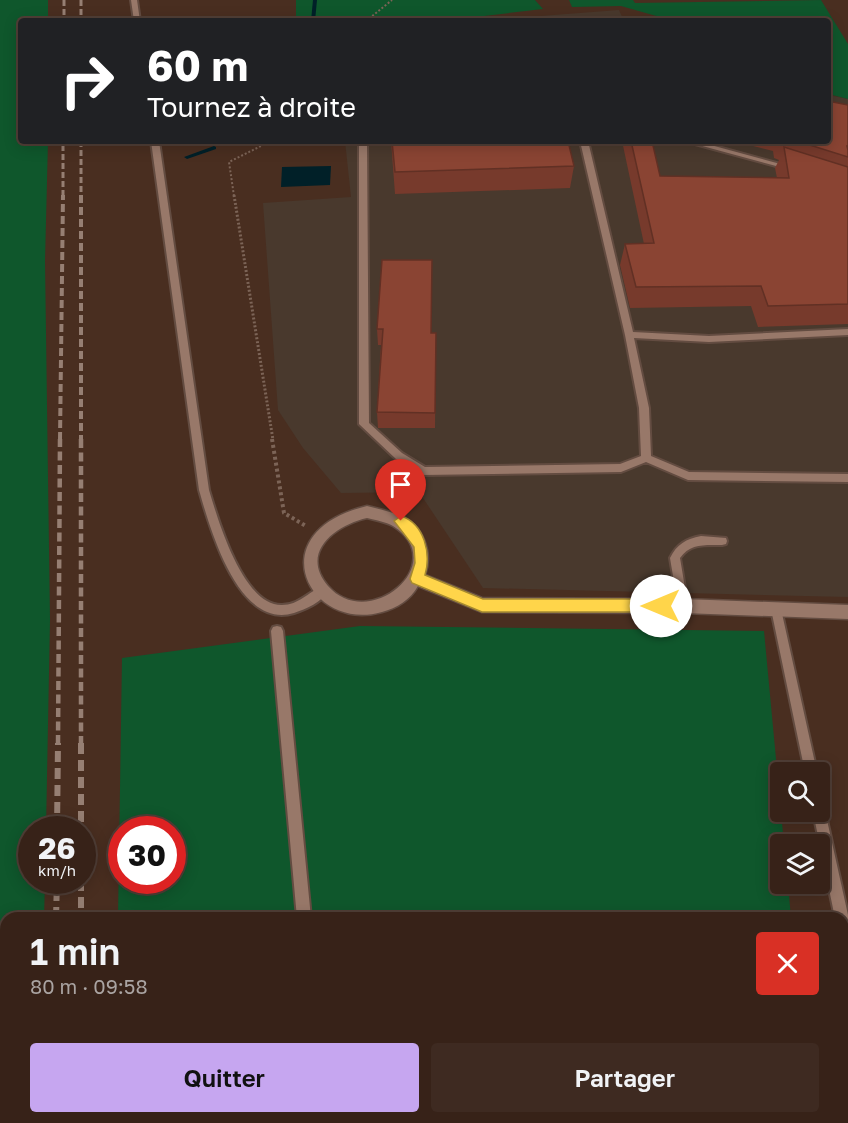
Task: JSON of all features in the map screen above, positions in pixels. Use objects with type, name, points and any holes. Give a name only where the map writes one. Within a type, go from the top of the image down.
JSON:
[{"type":"street","points":[[358,513],[385,514],[401,521],[413,532],[421,547],[422,563],[417,579],[398,597],[372,608],[353,607],[336,601],[323,591],[314,578],[311,563],[313,548],[321,534],[333,522],[358,513]]},
{"type":"street","points":[[417,579],[482,605],[683,606],[848,612]]},
{"type":"lane","points":[[134,0],[137,18]]},
{"type":"lane","points":[[155,144],[204,489],[215,528],[241,580],[254,597],[266,607],[275,610],[292,609],[323,591]]},
{"type":"lane","points":[[363,144],[364,424],[399,456],[423,471],[621,468],[646,458],[688,476],[848,478]]},
{"type":"lane","points":[[585,144],[630,335],[644,408],[646,458]]},
{"type":"lane","points":[[700,144],[805,171]]},
{"type":"lane","points":[[630,335],[709,339],[848,332]]},
{"type":"lane","points":[[683,606],[675,558],[678,552],[690,542],[722,541]]},
{"type":"lane","points":[[776,609],[809,762]]},
{"type":"lane","points":[[277,631],[299,893],[303,912]]},
{"type":"lane","points":[[821,822],[841,912]]},
{"type":"path","points":[[370,18],[392,0]]},
{"type":"path","points":[[265,144],[230,162],[284,513],[321,534]]},
{"type":"shaded area","points":[[619,10],[623,18],[515,18]]},
{"type":"shaded area","points":[[831,96],[848,99],[848,597],[483,588],[419,492],[341,493],[303,448],[278,410],[263,203],[351,197],[345,144],[831,144]]},
{"type":"green space","points":[[0,0],[48,0],[48,18],[18,18],[18,144],[48,144],[45,261],[50,620],[46,816],[18,816],[18,894],[45,894],[44,912],[0,912]]},
{"type":"green space","points":[[296,0],[535,0],[543,9],[466,18],[296,18]]},
{"type":"green space","points":[[569,0],[633,0],[635,3],[821,0],[848,44],[848,99],[831,95],[831,18],[663,18],[621,6],[572,7]]},
{"type":"green space","points":[[360,626],[764,631],[776,762],[770,762],[770,822],[782,822],[783,834],[770,834],[770,894],[789,894],[790,912],[118,912],[118,894],[186,894],[186,816],[120,816],[122,658]]},
{"type":"water","points":[[331,166],[330,185],[281,187],[282,167]]},
{"type":"building","points":[[831,102],[848,105],[848,157],[807,144],[831,144]]},
{"type":"building","points":[[392,144],[569,144],[574,166],[395,172]]},
{"type":"building","points":[[632,144],[653,144],[660,176],[789,178],[784,147],[848,167],[848,304],[768,306],[761,286],[636,287],[625,244],[654,243]]},
{"type":"building","points":[[382,260],[432,260],[431,333],[436,333],[435,413],[377,412],[383,329],[377,329]]},
{"type":"waterway","points":[[313,18],[315,0]]},
{"type":"waterway","points":[[187,157],[214,148]]},
{"type":"railway","points":[[64,0],[64,18]]},
{"type":"railway","points":[[81,0],[81,18]]},
{"type":"railway","points":[[63,144],[63,195]]},
{"type":"railway","points":[[81,144],[81,816]]},
{"type":"railway","points":[[60,440],[63,195]]},
{"type":"railway","points":[[58,744],[60,439]]},
{"type":"railway","points":[[57,816],[58,743]]},
{"type":"railway","points":[[56,912],[57,894]]},
{"type":"railway","points":[[81,894],[81,912]]},
{"type":"route","points":[[401,521],[413,532],[421,547],[422,563],[417,579],[482,605],[661,606]]}]
